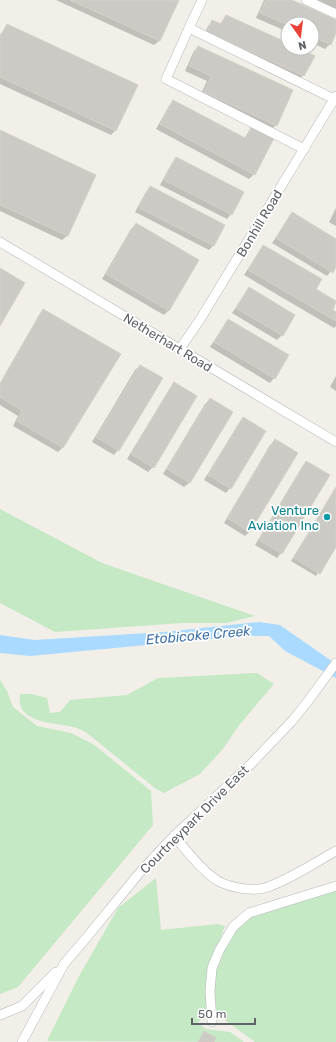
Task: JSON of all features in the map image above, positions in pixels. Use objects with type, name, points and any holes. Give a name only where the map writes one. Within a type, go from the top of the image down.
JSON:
[{"type":"street","points":[[202,0],[166,79],[304,149]]},
{"type":"street","points":[[306,0],[336,14]]},
{"type":"street","points":[[189,28],[335,98]]},
{"type":"street","name":"Bonhill Road","points":[[180,348],[201,318],[335,98]]},
{"type":"street","name":"Netherhart Road","points":[[0,242],[336,442]]},
{"type":"street","name":"Courtneypark Drive East","points":[[22,1042],[64,964],[141,871],[174,836],[245,769],[292,721],[336,662]]},
{"type":"street","points":[[174,836],[196,862],[222,883],[246,889],[260,889],[273,884],[336,851]]},
{"type":"street","points":[[212,1022],[210,991],[212,968],[219,951],[233,927],[249,913],[336,886]]},
{"type":"street","points":[[0,1015],[22,1006],[64,964]]},
{"type":"green space","points":[[0,509],[102,563],[255,616],[226,623],[182,623],[55,632],[0,603]]},
{"type":"green space","points":[[257,673],[274,684],[240,724],[222,750],[200,774],[164,793],[156,789],[87,733],[75,727],[32,718],[26,714],[20,704],[20,694],[31,694],[47,698],[50,713],[60,712],[70,700],[127,695],[158,678]]},
{"type":"green space","points":[[0,680],[7,691],[13,707],[37,726],[71,733],[93,744],[151,791],[153,825],[18,987],[0,994]]},
{"type":"green space","points":[[156,878],[161,930],[218,924],[225,926],[214,955],[210,1013],[205,1014],[198,1023],[206,1029],[230,1032],[244,1042],[47,1041],[78,978],[118,908]]},
{"type":"green space","points":[[336,890],[336,1042],[255,1042],[218,1015],[212,999],[215,975],[229,938],[235,930],[252,916]]},
{"type":"water","name":"Etobicoke Creek","points":[[259,622],[280,625],[336,664],[336,678],[285,651],[269,636],[242,636],[30,656],[0,653],[0,635],[35,640],[165,632]]},
{"type":"building","points":[[70,0],[179,0],[160,41]]},
{"type":"building","points":[[266,0],[292,0],[336,20],[336,33],[331,45],[320,40],[320,16],[280,16],[280,22],[260,13]]},
{"type":"building","points":[[226,15],[280,39],[280,56],[315,56],[304,76],[207,32],[212,20],[221,24]]},
{"type":"building","points":[[7,24],[138,85],[116,131],[0,77],[0,37]]},
{"type":"building","points":[[198,46],[293,90],[277,126],[204,92],[211,76],[189,66]]},
{"type":"building","points":[[173,100],[245,138],[252,126],[274,138],[255,175],[160,124]]},
{"type":"building","points":[[0,130],[96,175],[68,236],[0,205]]},
{"type":"building","points":[[176,157],[244,192],[232,215],[164,180]]},
{"type":"building","points":[[150,186],[225,225],[214,246],[139,208]]},
{"type":"building","points":[[292,212],[336,239],[336,267],[333,273],[276,238]]},
{"type":"building","points":[[136,223],[199,260],[169,311],[106,274]]},
{"type":"building","points":[[263,245],[322,279],[316,289],[336,301],[333,310],[336,312],[336,321],[248,270]]},
{"type":"building","points":[[0,268],[25,283],[0,326]]},
{"type":"building","points":[[249,287],[295,315],[283,336],[236,308]]},
{"type":"building","points":[[43,309],[121,354],[63,448],[17,421],[22,411],[0,397],[0,385]]},
{"type":"building","points":[[228,319],[289,355],[275,379],[214,342]]},
{"type":"building","points":[[140,365],[163,378],[119,451],[96,437]]},
{"type":"building","points":[[174,382],[197,396],[154,468],[131,454]]},
{"type":"building","points":[[210,398],[233,412],[190,483],[167,469]]},
{"type":"building","points":[[243,417],[266,431],[231,489],[208,475]]},
{"type":"building","points":[[275,439],[298,453],[250,532],[227,518]]},
{"type":"building","points":[[306,461],[330,475],[282,554],[259,540]]},
{"type":"building","name":"Venture Aviation Inc","points":[[336,487],[336,547],[320,574],[294,558]]},
{"type":"building","points":[[204,1031],[216,1038],[214,1042],[198,1042]]},
{"type":"place","name":"Venture Aviation Inc","points":[[327,517]]}]
